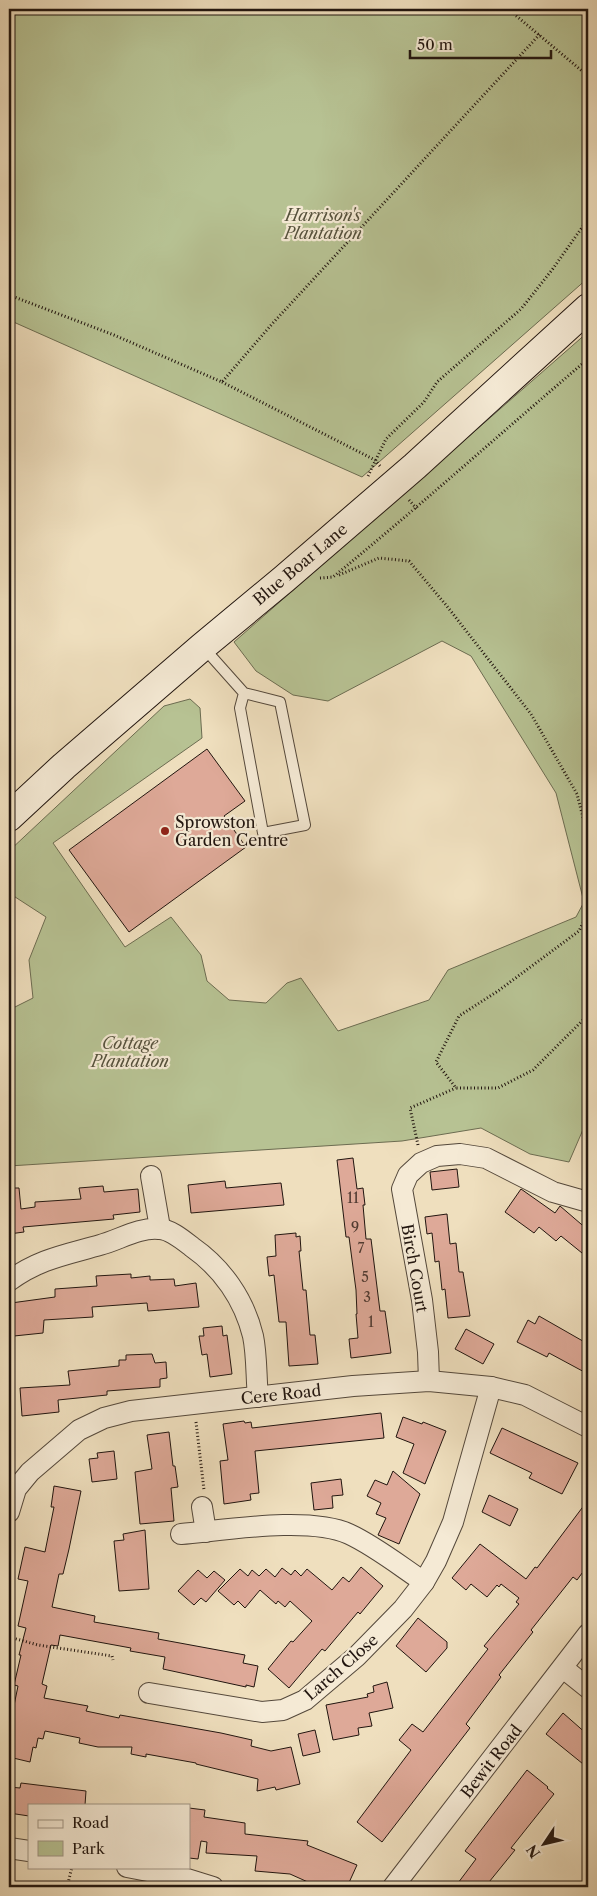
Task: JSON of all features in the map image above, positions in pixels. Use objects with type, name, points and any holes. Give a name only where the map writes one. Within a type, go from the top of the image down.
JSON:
[{"type":"street","name":"Blue Boar Lane","points":[[9,817],[64,766],[395,483],[588,308]]},
{"type":"street","points":[[422,1163],[437,1156],[460,1154],[486,1158],[553,1192],[588,1202]]},
{"type":"street","name":"Birch Court","points":[[422,1163],[408,1175],[402,1189],[422,1300],[428,1352],[429,1381]]},
{"type":"street","points":[[152,1176],[160,1228]]},
{"type":"street","points":[[9,1280],[26,1269],[59,1255],[102,1245],[139,1232],[160,1228],[181,1238],[206,1256],[226,1278],[244,1308],[253,1337],[258,1397]]},
{"type":"street","name":"Cere Road","points":[[10,1505],[16,1489],[30,1472],[79,1430],[104,1418],[131,1411],[353,1386],[429,1381],[491,1387],[526,1395],[588,1427]]},
{"type":"street","name":"Larch Close","points":[[149,1693],[262,1712],[283,1710],[305,1700],[357,1656],[403,1609],[424,1582],[436,1561],[453,1522],[491,1387]]},
{"type":"street","points":[[202,1507],[206,1532]]},
{"type":"street","points":[[181,1534],[279,1526],[318,1526],[348,1534],[424,1582]]},
{"type":"street","name":"Bewit Road","points":[[393,1887],[588,1634]]},
{"type":"street","points":[[563,1668],[588,1688]]},
{"type":"street","points":[[9,1848],[28,1851]]},
{"type":"street","points":[[132,1868],[184,1878],[213,1887]]},
{"type":"lane","points":[[202,647],[244,693],[280,702],[305,825],[263,833],[240,708],[244,693]]},
{"type":"path","points":[[508,9],[588,76]]},
{"type":"path","points":[[222,382],[272,324],[540,34]]},
{"type":"path","points":[[424,402],[437,382],[521,309],[552,270],[588,219]]},
{"type":"path","points":[[9,295],[114,335],[222,382],[375,460],[417,508]]},
{"type":"path","points":[[334,577],[417,508],[527,410],[588,359]]},
{"type":"path","points":[[318,578],[334,577],[379,558],[409,561],[531,714],[577,794],[588,837]]},
{"type":"path","points":[[456,1088],[436,1062],[459,1016],[498,991],[579,931],[588,913]]},
{"type":"path","points":[[422,1163],[410,1108],[456,1088],[498,1088],[533,1070],[588,1015]]},
{"type":"path","points":[[194,1404],[205,1505],[202,1507]]},
{"type":"path","points":[[9,1637],[38,1645],[112,1656],[113,1660]]},
{"type":"path","points":[[67,1887],[72,1868]]},
{"type":"green space","name":"Harrison's Plantation","points":[[9,9],[588,9],[588,278],[362,477],[9,320]]},
{"type":"green space","name":"Cottage Plantation","points":[[588,332],[588,1118],[569,1162],[530,1154],[481,1128],[402,1141],[9,1166],[9,1010],[33,998],[29,960],[46,917],[9,893],[9,851],[164,706],[190,699],[200,708],[202,738],[53,843],[125,947],[171,917],[201,955],[207,981],[229,1000],[266,1003],[287,983],[301,978],[338,1031],[429,1000],[448,970],[576,917],[584,902],[556,793],[471,656],[442,641],[328,701],[293,695],[256,671],[234,642]]},
{"type":"building","name":"Sprowston Garden Centre","points":[[207,749],[245,801],[224,816],[246,847],[129,932],[69,850]]},
{"type":"building","points":[[353,1158],[357,1189],[363,1188],[366,1239],[371,1239],[380,1311],[385,1311],[391,1353],[351,1358],[349,1339],[358,1338],[356,1290],[349,1237],[346,1237],[337,1160]]},
{"type":"building","points":[[457,1169],[459,1187],[432,1190],[430,1172]]},
{"type":"building","points":[[225,1181],[226,1188],[281,1183],[284,1205],[191,1213],[188,1185]]},
{"type":"building","points":[[103,1186],[104,1192],[138,1189],[140,1212],[113,1215],[114,1219],[23,1227],[24,1232],[9,1234],[9,1188],[19,1188],[21,1209],[35,1207],[35,1202],[81,1199],[79,1188]]},
{"type":"building","points":[[521,1189],[555,1213],[560,1206],[588,1230],[588,1245],[582,1253],[561,1236],[556,1241],[539,1227],[534,1233],[505,1212]]},
{"type":"building","points":[[447,1214],[450,1244],[456,1243],[459,1272],[463,1272],[470,1316],[448,1318],[445,1289],[442,1290],[439,1261],[435,1262],[432,1233],[427,1234],[425,1217]]},
{"type":"building","points":[[296,1233],[296,1237],[300,1236],[301,1251],[299,1251],[303,1290],[306,1290],[310,1335],[315,1335],[318,1364],[289,1366],[286,1322],[279,1322],[274,1275],[269,1276],[267,1257],[276,1256],[275,1235]]},
{"type":"building","points":[[131,1274],[131,1278],[150,1276],[150,1280],[174,1279],[175,1286],[196,1283],[199,1307],[148,1311],[147,1303],[92,1307],[93,1317],[44,1320],[43,1333],[14,1336],[11,1303],[55,1297],[55,1289],[97,1286],[96,1276]]},
{"type":"building","points":[[539,1316],[588,1344],[588,1374],[549,1353],[547,1357],[517,1342],[528,1320],[535,1324]]},
{"type":"building","points":[[222,1326],[223,1336],[227,1335],[232,1374],[210,1377],[207,1354],[202,1355],[199,1336],[204,1336],[203,1328]]},
{"type":"building","points":[[466,1329],[494,1344],[483,1364],[455,1349]]},
{"type":"building","points":[[152,1354],[155,1363],[166,1362],[167,1378],[160,1379],[160,1387],[107,1391],[107,1395],[58,1400],[59,1412],[22,1416],[20,1388],[70,1385],[68,1371],[119,1366],[119,1360],[126,1360],[126,1355]]},
{"type":"building","points":[[381,1413],[384,1438],[255,1451],[259,1493],[250,1494],[251,1500],[224,1504],[220,1461],[228,1460],[223,1424],[244,1421],[245,1423],[251,1422],[252,1428]]},
{"type":"building","points":[[403,1417],[446,1431],[425,1484],[403,1473],[414,1444],[396,1437]]},
{"type":"building","points":[[502,1428],[578,1463],[562,1494],[529,1478],[532,1473],[490,1453]]},
{"type":"building","points":[[169,1432],[173,1466],[175,1466],[178,1487],[171,1488],[174,1521],[140,1524],[135,1472],[152,1469],[147,1435]]},
{"type":"building","points":[[114,1451],[117,1479],[92,1482],[89,1459],[98,1458],[97,1453]]},
{"type":"building","points":[[393,1471],[420,1494],[399,1544],[378,1535],[386,1518],[376,1514],[381,1503],[367,1496],[375,1480],[387,1485]]},
{"type":"building","points":[[341,1479],[343,1495],[332,1496],[333,1508],[314,1510],[311,1483]]},
{"type":"building","points":[[54,1486],[81,1491],[63,1574],[59,1574],[52,1607],[95,1616],[94,1622],[159,1633],[158,1639],[245,1655],[243,1663],[258,1666],[254,1687],[246,1685],[246,1687],[163,1669],[165,1657],[130,1651],[131,1648],[60,1635],[58,1646],[51,1645],[42,1684],[47,1686],[44,1698],[88,1706],[86,1711],[119,1718],[120,1715],[252,1740],[251,1746],[271,1751],[291,1747],[300,1784],[276,1790],[275,1787],[257,1791],[258,1779],[196,1763],[146,1754],[146,1757],[131,1754],[132,1747],[98,1747],[79,1743],[80,1738],[45,1731],[43,1739],[38,1738],[36,1748],[33,1747],[30,1762],[9,1757],[9,1730],[18,1686],[14,1685],[26,1628],[18,1626],[28,1581],[18,1579],[25,1547],[45,1552],[54,1507],[51,1507]]},
{"type":"building","points":[[489,1495],[518,1509],[510,1526],[482,1512]]},
{"type":"building","points":[[588,1500],[588,1565],[577,1580],[573,1577],[531,1630],[533,1632],[499,1675],[501,1677],[466,1724],[470,1728],[382,1842],[357,1822],[411,1750],[399,1740],[412,1724],[423,1732],[488,1649],[484,1646],[519,1604],[516,1602],[519,1598],[501,1584],[499,1587],[497,1585],[487,1597],[471,1584],[466,1590],[452,1578],[480,1544],[526,1579],[535,1567],[537,1568]]},
{"type":"building","points":[[145,1530],[149,1589],[119,1591],[114,1541],[124,1540],[123,1534]]},
{"type":"building","points":[[361,1567],[383,1586],[325,1651],[322,1649],[289,1688],[268,1669],[291,1641],[293,1642],[312,1621],[290,1601],[285,1607],[278,1601],[276,1604],[260,1590],[245,1608],[238,1601],[234,1605],[218,1591],[240,1569],[248,1576],[252,1570],[259,1576],[266,1569],[275,1577],[282,1568],[291,1575],[295,1570],[301,1576],[307,1569],[332,1590],[343,1577],[349,1582]]},
{"type":"building","points":[[198,1570],[207,1578],[214,1571],[225,1580],[206,1602],[201,1598],[194,1605],[178,1591]]},
{"type":"building","points":[[418,1618],[447,1642],[447,1648],[426,1672],[396,1646]]},
{"type":"building","points":[[387,1682],[393,1708],[369,1713],[372,1726],[358,1728],[359,1735],[333,1740],[326,1705],[368,1697],[367,1694],[374,1692],[373,1686]]},
{"type":"building","points":[[563,1713],[588,1735],[588,1768],[546,1734]]},
{"type":"building","points":[[315,1730],[320,1752],[303,1756],[298,1734]]},
{"type":"building","points":[[527,1770],[554,1794],[511,1848],[515,1850],[485,1887],[455,1887],[476,1859],[465,1851]]},
{"type":"building","points":[[21,1783],[86,1791],[85,1804],[28,1804],[28,1816],[9,1813],[9,1787],[20,1788]]},
{"type":"building","points":[[190,1808],[205,1810],[204,1817],[245,1823],[245,1834],[308,1841],[307,1845],[357,1865],[347,1887],[319,1887],[290,1874],[255,1871],[257,1856],[206,1853],[207,1842],[201,1841],[198,1859],[190,1858]]},
{"type":"place","name":"Sprowston Garden Centre","points":[[165,831]]}]
